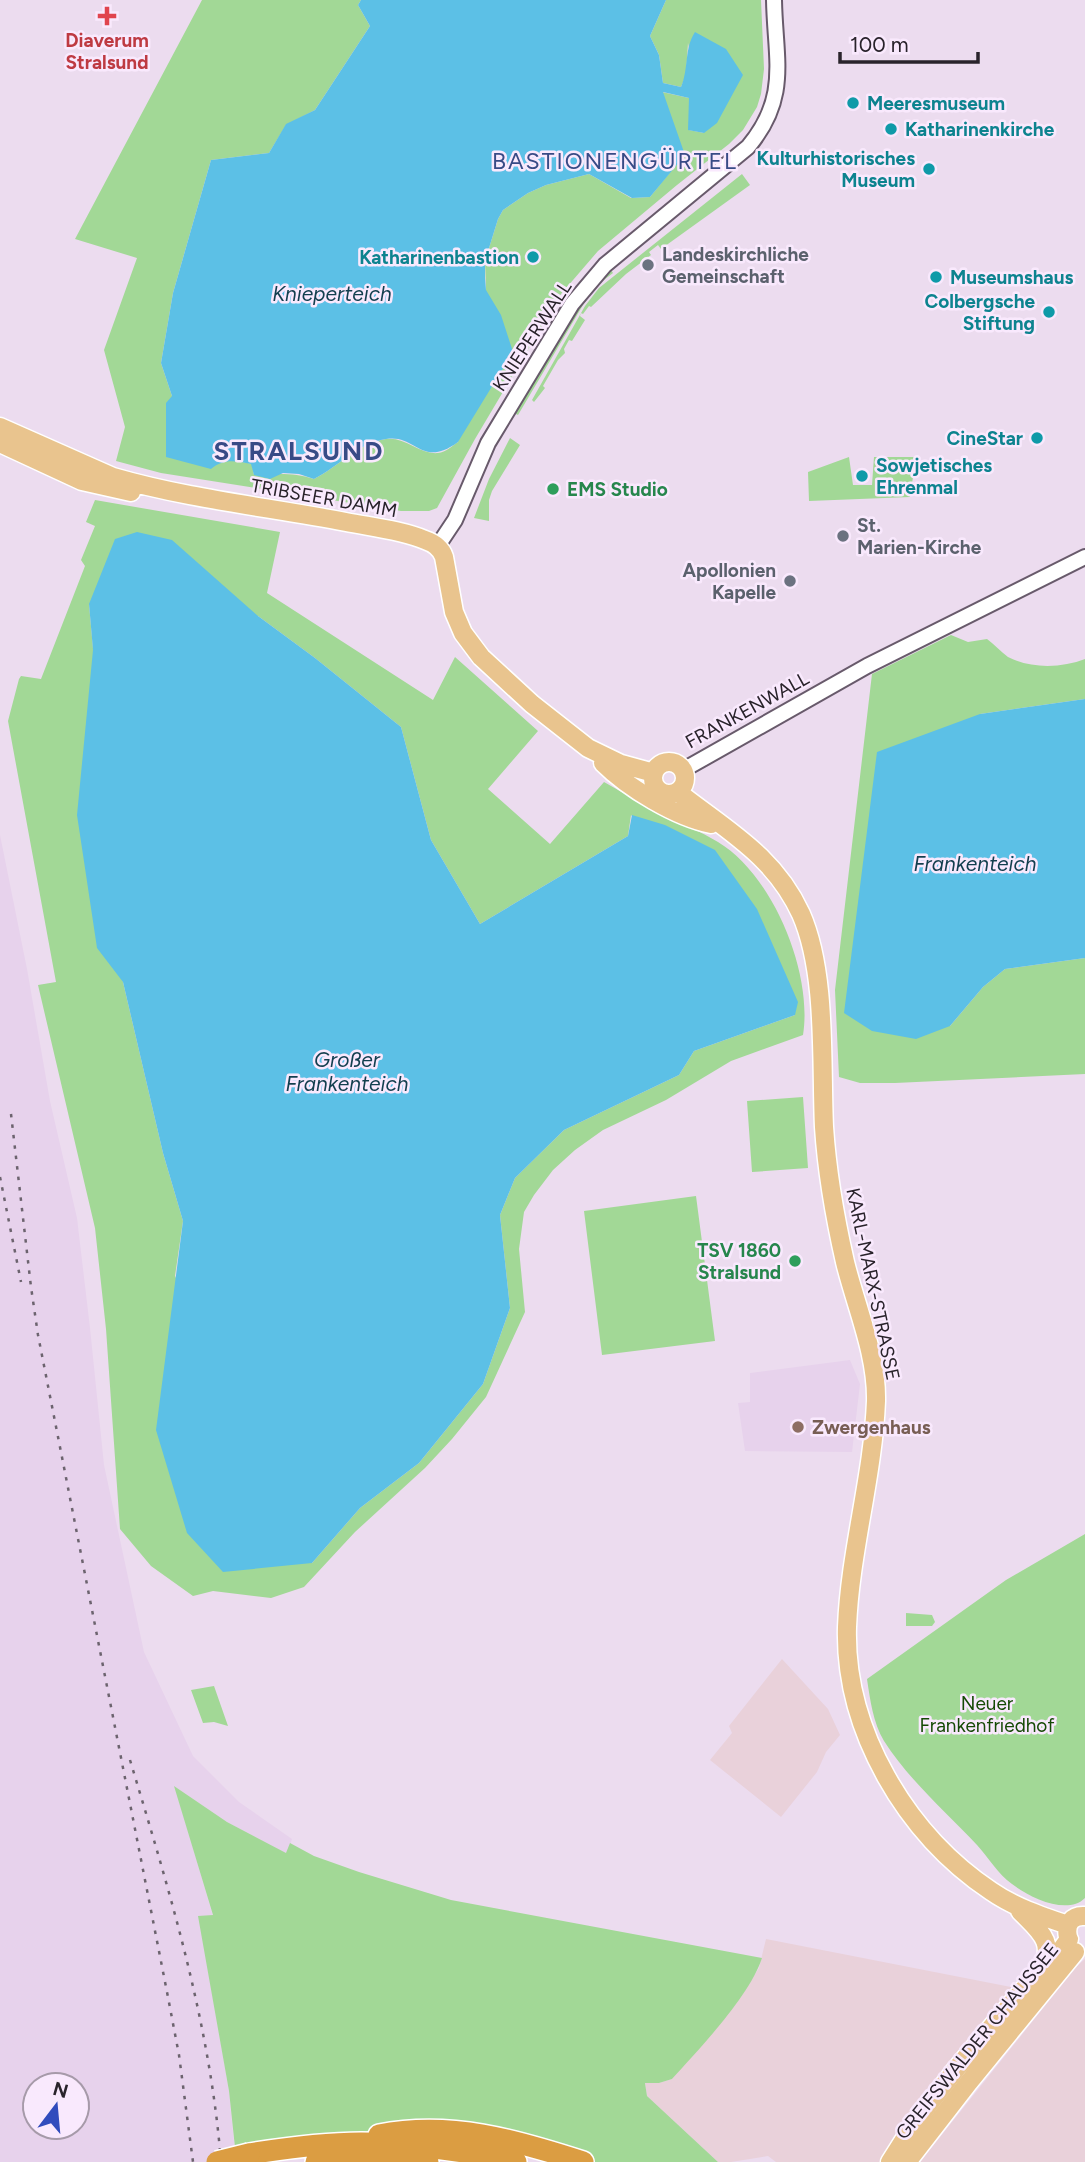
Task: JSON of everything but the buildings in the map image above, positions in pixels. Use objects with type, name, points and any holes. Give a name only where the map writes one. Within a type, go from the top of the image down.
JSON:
[{"type":"highway","points":[[361,2143],[400,2131],[437,2129],[512,2141],[583,2162]]},
{"type":"highway","points":[[217,2162],[283,2149],[361,2143],[452,2150],[516,2162]]},
{"type":"highway","points":[[328,2162],[428,2162]]},
{"type":"main road","name":"TRIBSEER DAMM","points":[[0,427],[113,477],[201,498],[318,517],[416,537],[438,547]]},
{"type":"main road","name":"TRIBSEER DAMM","points":[[0,443],[93,484],[138,493],[201,498]]},
{"type":"main road","name":"FRANKENWALL","points":[[438,547],[444,557],[448,590],[463,633],[473,648],[513,687],[588,748],[621,764],[654,773],[665,762],[675,763],[683,769]]},
{"type":"main road","points":[[588,748],[609,769],[653,799],[707,824],[725,826]]},
{"type":"main road","points":[[678,792],[684,784],[683,769]]},
{"type":"main road","name":"KARL-MARX-STRASSE","points":[[654,773],[653,784],[661,793],[678,792],[762,857],[790,894],[809,939],[820,997],[824,1128],[829,1176],[841,1244],[876,1390],[871,1460],[847,1625],[849,1664],[856,1705],[865,1732],[886,1777],[923,1829],[944,1852],[974,1879],[1075,1939]]},
{"type":"main road","name":"KARL-MARX-STRASSE","points":[[1013,1904],[1047,1942],[1047,1959],[1040,1971]]},
{"type":"main road","points":[[1075,1939],[1073,1918],[1085,1916]]},
{"type":"main road","name":"GREIFSWALDER CHAUSSEE","points":[[890,2162],[916,2121],[957,2068],[1040,1971],[1075,1939]]},
{"type":"main road","name":"GREIFSWALDER CHAUSSEE","points":[[907,2162],[1075,1939]]},
{"type":"street","name":"KNIEPERWALL","points":[[438,547],[455,520],[488,443],[572,304],[605,265],[748,147],[761,129],[773,104],[778,81],[774,0]]},
{"type":"street","name":"FRANKENWALL","points":[[683,769],[867,666],[1085,557]]},
{"type":"shaded area","points":[[0,835],[50,1101],[77,1218],[104,1465],[144,1652],[193,1756],[239,1802],[292,1839],[287,1854],[227,1822],[175,1787],[213,1916],[199,1917],[229,2091],[236,2162],[0,2162]]},
{"type":"shaded area","name":"Zwergenhaus","points":[[850,1360],[860,1384],[852,1452],[745,1451],[738,1403],[750,1402],[750,1373]]},
{"type":"shaded area","points":[[782,1659],[828,1709],[840,1735],[826,1752],[817,1772],[781,1817],[710,1760],[732,1733],[729,1726]]},
{"type":"shaded area","points":[[766,1939],[1016,1988],[890,2162],[776,2162],[768,2156],[718,2162],[647,2096],[645,2082],[659,2083],[672,2079],[733,2007],[759,1968]]},
{"type":"shaded area","points":[[1085,1959],[1085,2162],[920,2162],[1076,1967]]},
{"type":"green space","points":[[202,0],[361,0],[358,5],[370,26],[315,110],[286,125],[269,153],[211,160],[173,293],[161,363],[172,396],[218,463],[233,460],[252,464],[254,475],[291,474],[314,479],[366,445],[386,439],[399,440],[432,453],[444,451],[458,442],[486,290],[485,261],[503,210],[528,193],[546,185],[589,174],[631,198],[650,197],[684,155],[662,92],[689,98],[689,130],[704,133],[688,43],[686,75],[681,87],[663,83],[659,55],[650,36],[666,0],[761,0],[764,69],[761,94],[757,107],[743,130],[729,144],[598,251],[561,294],[437,508],[429,511],[401,511],[161,473],[116,461],[125,427],[104,350],[137,258],[75,239]]},
{"type":"green space","points":[[742,174],[750,185],[661,249],[658,245],[649,252],[651,255],[581,313],[599,288]]},
{"type":"green space","points":[[609,267],[613,273],[596,286],[518,415],[514,413],[581,304]]},
{"type":"green space","points":[[581,313],[580,316],[585,320],[572,341],[569,340],[564,349],[565,353],[558,360],[543,386],[545,388],[534,402],[532,400]]},
{"type":"green space","points":[[510,438],[520,445],[492,491],[489,521],[474,518],[489,479]]},
{"type":"green space","points":[[849,457],[853,485],[872,485],[874,457],[916,457],[910,497],[809,501],[808,472]]},
{"type":"green space","points":[[95,500],[280,532],[267,593],[433,700],[455,657],[538,731],[488,789],[550,844],[604,782],[712,838],[738,857],[772,901],[795,955],[802,983],[803,1035],[731,1061],[666,1100],[603,1130],[553,1170],[524,1212],[519,1249],[525,1312],[486,1397],[425,1468],[355,1532],[304,1587],[271,1598],[213,1591],[193,1596],[151,1566],[120,1529],[106,1329],[95,1228],[38,985],[56,982],[8,721],[21,676],[41,679],[85,566],[81,560],[95,526],[86,522]],"holes":[[[89,604],[258,616],[401,727],[431,840],[480,924],[628,836],[631,815],[795,1015],[694,1051],[679,1075],[564,1130],[515,1178],[500,1215],[510,1308],[483,1384],[419,1463],[360,1508],[312,1563],[175,1276],[183,1221],[163,1153],[123,982]]]},
{"type":"green space","points":[[951,635],[968,642],[987,639],[1008,657],[1026,664],[1057,665],[1085,659],[1085,699],[980,714],[950,1026],[983,987],[1005,969],[1085,958],[1085,1074],[895,1083],[860,1083],[839,1077],[835,990],[872,674]]},
{"type":"green space","points":[[803,1097],[808,1168],[752,1172],[747,1101]]},
{"type":"green space","points":[[696,1196],[715,1341],[602,1355],[584,1211]]},
{"type":"green space","name":"Neuer Frankenfriedhof","points":[[1085,1534],[1085,1898],[1077,1903],[1058,1905],[1038,1899],[1007,1880],[905,1769],[877,1727],[867,1679],[1006,1580]]},
{"type":"green space","points":[[906,1613],[932,1615],[935,1622],[932,1626],[906,1626]]},
{"type":"green space","points":[[214,1686],[228,1726],[214,1722],[203,1723],[191,1690]]},
{"type":"green space","points":[[174,1786],[227,1822],[286,1853],[290,1843],[314,1856],[359,1872],[451,1900],[762,1958],[756,1973],[735,2005],[672,2079],[645,2083],[647,2096],[718,2162],[583,2162],[534,2147],[236,2157],[229,2091],[198,1916],[213,1915]]},
{"type":"water","name":"Knieperteich","points":[[361,0],[666,0],[650,36],[659,55],[663,83],[681,87],[689,45],[695,32],[726,49],[743,75],[717,123],[704,133],[688,130],[689,98],[663,92],[685,155],[650,197],[632,198],[589,174],[546,185],[528,193],[503,210],[485,261],[485,278],[486,290],[501,315],[513,352],[458,442],[446,449],[427,452],[396,439],[376,441],[357,450],[314,479],[283,473],[270,479],[254,475],[251,464],[225,462],[211,469],[166,457],[166,403],[172,396],[161,363],[173,293],[211,160],[269,153],[286,124],[315,110],[370,26],[358,5]]},
{"type":"water","name":"Großer Frankenteich","points":[[137,532],[172,540],[258,616],[401,727],[431,840],[480,924],[628,836],[632,815],[665,825],[715,850],[757,909],[798,1002],[795,1015],[694,1051],[679,1075],[564,1130],[515,1178],[500,1215],[510,1308],[483,1384],[419,1463],[360,1508],[312,1563],[223,1572],[187,1533],[156,1430],[183,1221],[163,1153],[123,982],[97,948],[77,815],[93,650],[89,604],[115,539]]},
{"type":"water","name":"Frankenteich","points":[[1085,699],[1085,958],[1005,969],[983,987],[950,1026],[916,1039],[872,1031],[844,1013],[877,752],[980,714]]},
{"type":"railway","points":[[11,1114],[38,1335],[179,2055],[193,2162]]},
{"type":"railway","points":[[0,1177],[21,1282]]},
{"type":"railway","points":[[130,1760],[160,1859],[198,2009],[216,2110],[221,2162]]},
{"type":"place","name":"Diaverum Stralsund","points":[[107,16]]},
{"type":"place","name":"Meeresmuseum","points":[[853,103]]},
{"type":"place","name":"Katharinenkirche","points":[[891,129]]},
{"type":"place","name":"Kulturhistorisches Museum","points":[[929,169]]},
{"type":"place","name":"Katharinenbastion","points":[[533,257]]},
{"type":"place","name":"Landeskirchliche Gemeinschaft","points":[[648,265]]},
{"type":"place","name":"Museumshaus","points":[[936,277]]},
{"type":"place","name":"Colbergsche Stiftung","points":[[1049,312]]},
{"type":"place","name":"CineStar","points":[[1037,438]]},
{"type":"place","name":"Sowjetisches Ehrenmal","points":[[862,476]]},
{"type":"place","name":"EMS Studio","points":[[553,489]]},
{"type":"place","name":"St. Marien-Kirche","points":[[843,536]]},
{"type":"place","name":"Apollonien Kapelle","points":[[790,581]]},
{"type":"place","name":"TSV 1860 Stralsund","points":[[795,1261]]},
{"type":"place","name":"Zwergenhaus","points":[[798,1427]]},
{"type":"district","name":"BASTIONENGÜRTEL","points":[[615,161]]},
{"type":"district","name":"STRALSUND","points":[[299,451]]}]
